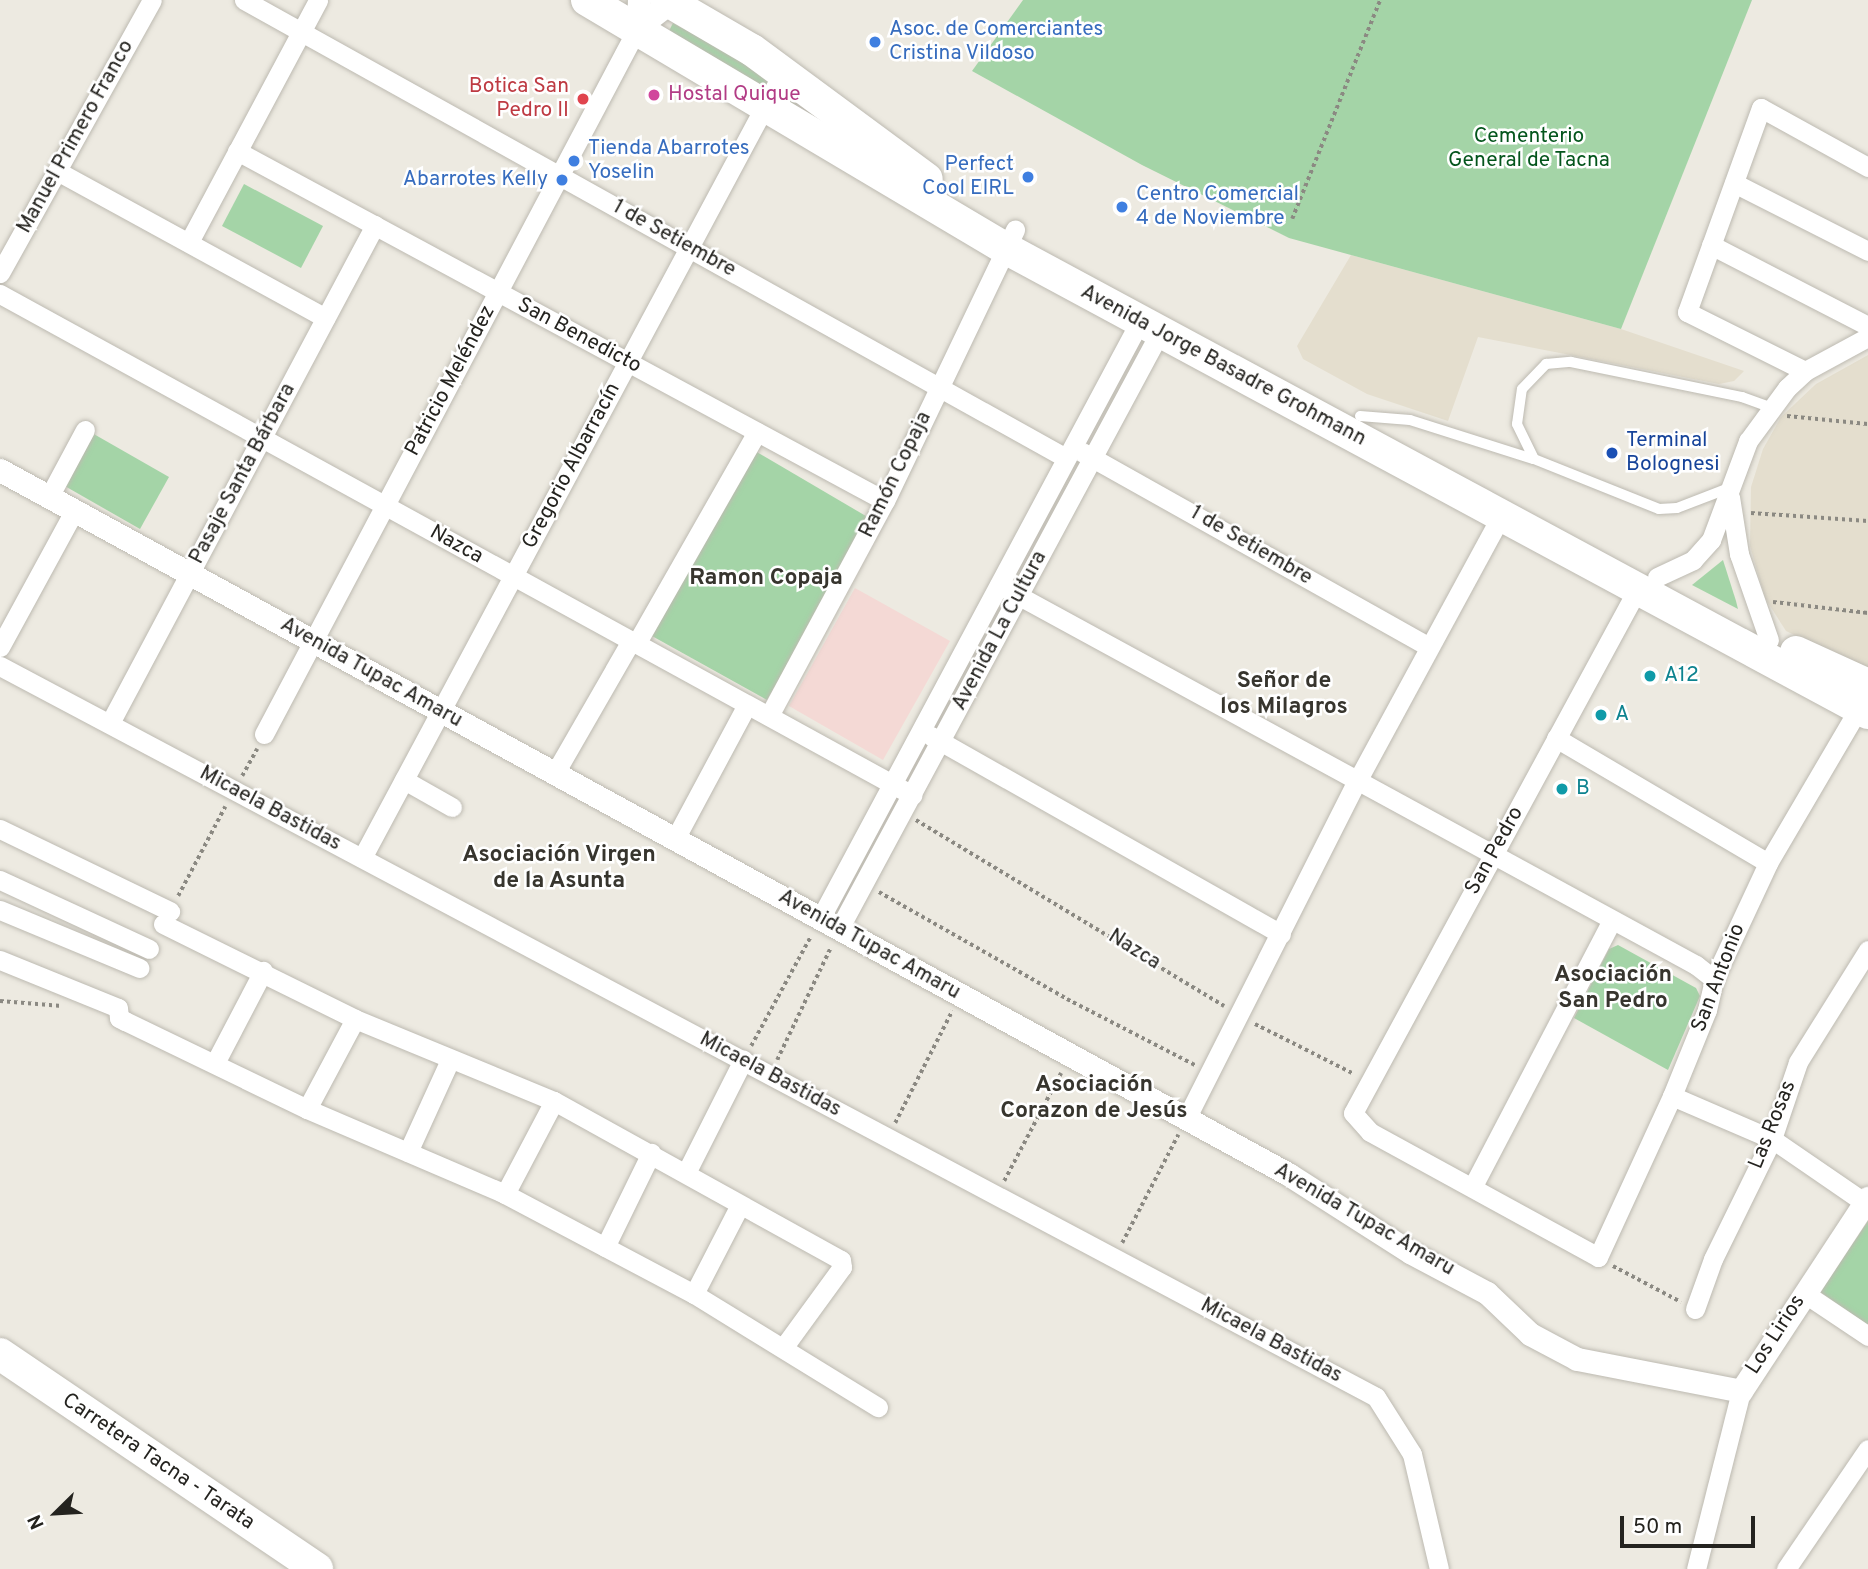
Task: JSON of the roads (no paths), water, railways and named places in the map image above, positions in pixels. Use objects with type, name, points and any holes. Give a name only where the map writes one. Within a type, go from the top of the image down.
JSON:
[{"type":"highway","name":"Avenida Jorge Basadre Grohmann","points":[[587,0],[639,14],[766,104],[1010,239],[1360,416],[1647,584],[1865,702]]},
{"type":"highway","name":"Avenida Jorge Basadre Grohmann","points":[[670,1],[752,50],[1010,239],[1150,326],[1501,516],[1769,640],[1865,702]]},
{"type":"highway","name":"Carretera Tacna - Tarata","points":[[0,1354],[317,1569]]},
{"type":"street","name":"Manuel Primero Franco","points":[[0,273],[152,0]]},
{"type":"street","name":"1 de Setiembre","points":[[244,0],[938,387],[1069,453],[1094,457],[1429,647]]},
{"type":"street","points":[[188,243],[318,0]]},
{"type":"street","points":[[639,14],[670,1]]},
{"type":"street","name":"Patricio Meléndez","points":[[264,734],[559,176],[639,14]]},
{"type":"street","name":"Gregorio Albarracín","points":[[362,858],[782,74]]},
{"type":"street","points":[[1805,371],[1687,312],[1761,108],[1868,167]]},
{"type":"street","name":"San Benedicto","points":[[237,151],[885,501]]},
{"type":"street","points":[[57,171],[325,318]]},
{"type":"street","points":[[1734,183],[1868,251]]},
{"type":"street","name":"Pasaje Santa Bárbara","points":[[110,723],[375,225]]},
{"type":"street","name":"Ramón Copaja","points":[[769,716],[885,501],[1010,239]]},
{"type":"street","points":[[1711,245],[1868,326]]},
{"type":"street","name":"Nazca","points":[[0,294],[912,795]]},
{"type":"street","name":"Avenida La Cultura","points":[[830,924],[892,784],[1069,453],[1150,326]]},
{"type":"street","name":"Avenida La Cultura","points":[[830,924],[864,884],[1094,457],[1150,326]]},
{"type":"street","points":[[1647,584],[1681,567],[1703,551],[1718,528],[1729,487],[1748,442],[1770,407],[1805,371],[1868,337]]},
{"type":"street","points":[[49,497],[85,430]]},
{"type":"street","points":[[555,774],[757,432]]},
{"type":"street","name":"Avenida Tupac Amaru","points":[[0,470],[1186,1119],[1465,1280],[1554,1350],[1577,1359],[1741,1391]]},
{"type":"street","points":[[1729,487],[1731,511],[1752,599],[1769,640]]},
{"type":"street","points":[[0,647],[74,511]]},
{"type":"street","points":[[1186,1119],[1356,783],[1501,516]]},
{"type":"street","name":"San Pedro","points":[[1473,1186],[1370,1132],[1353,1113],[1556,738],[1647,584]]},
{"type":"street","points":[[999,585],[1356,783],[1612,920],[1714,979]]},
{"type":"street","name":"Micaela Bastidas","points":[[0,666],[1376,1397],[1412,1454],[1439,1569]]},
{"type":"street","name":"San Antonio","points":[[1473,1186],[1598,1257],[1672,1096],[1707,1010],[1714,979],[1768,863],[1865,702]]},
{"type":"street","points":[[675,839],[747,705]]},
{"type":"street","points":[[921,730],[1280,934]]},
{"type":"street","points":[[1556,738],[1768,863]]},
{"type":"street","points":[[404,780],[452,807]]},
{"type":"street","points":[[0,829],[355,1019],[554,1101],[651,1153],[842,1263],[783,1348]]},
{"type":"street","points":[[0,880],[149,949]]},
{"type":"street","points":[[0,910],[139,968]]},
{"type":"street","points":[[1473,1186],[1612,920]]},
{"type":"street","name":"Las Rosas","points":[[1695,1309],[1713,1259],[1772,1139],[1804,1050],[1868,950]]},
{"type":"street","points":[[0,960],[118,1008],[118,1018],[307,1109],[505,1194],[694,1294],[878,1407]]},
{"type":"street","points":[[215,1063],[263,971]]},
{"type":"street","points":[[307,1109],[355,1019]]},
{"type":"street","points":[[408,1152],[450,1059]]},
{"type":"street","points":[[686,1173],[743,1060]]},
{"type":"street","points":[[1672,1096],[1772,1139],[1867,1202]]},
{"type":"street","points":[[505,1194],[554,1101]]},
{"type":"street","points":[[605,1247],[651,1153]]},
{"type":"street","name":"Los Lirios","points":[[1700,1567],[1741,1391],[1867,1202]]},
{"type":"street","points":[[694,1294],[740,1205]]},
{"type":"street","points":[[1804,1293],[1868,1336]]},
{"type":"street","points":[[1786,1569],[1868,1449]]},
{"type":"lane","points":[[1534,459],[1522,443],[1516,412],[1528,379],[1546,363],[1571,362],[1742,397],[1770,407]]},
{"type":"lane","points":[[1360,416],[1410,421],[1534,459],[1659,509],[1677,508],[1729,487]]},
{"type":"place","name":"Asoc. de Comerciantes Cristina Vildoso","points":[[875,42]]},
{"type":"place","name":"Hostal Quique","points":[[654,95]]},
{"type":"place","name":"Botica San Pedro II","points":[[583,99]]},
{"type":"place","name":"Tienda Abarrotes Yoselin","points":[[574,161]]},
{"type":"place","name":"Perfect Cool EIRL","points":[[1028,177]]},
{"type":"place","name":"Abarrotes Kelly","points":[[562,180]]},
{"type":"place","name":"Centro Comercial 4 de Noviembre","points":[[1122,207]]},
{"type":"place","name":"Terminal Bolognesi","points":[[1612,453]]},
{"type":"place","name":"A12","points":[[1650,676]]},
{"type":"place","name":"A","points":[[1601,715]]},
{"type":"place","name":"B","points":[[1562,789]]},
{"type":"district","name":"Ramon Copaja","points":[[766,579]]},
{"type":"district","name":"Señor de los Milagros","points":[[1284,695]]},
{"type":"district","name":"Asociación Virgen de la Asunta","points":[[559,869]]},
{"type":"district","name":"Asociación San Pedro","points":[[1613,989]]},
{"type":"district","name":"Asociación Corazon de Jesús","points":[[1094,1099]]},
{"type":"park label","name":"Cementerio General de Tacna","points":[[1529,149]]}]
